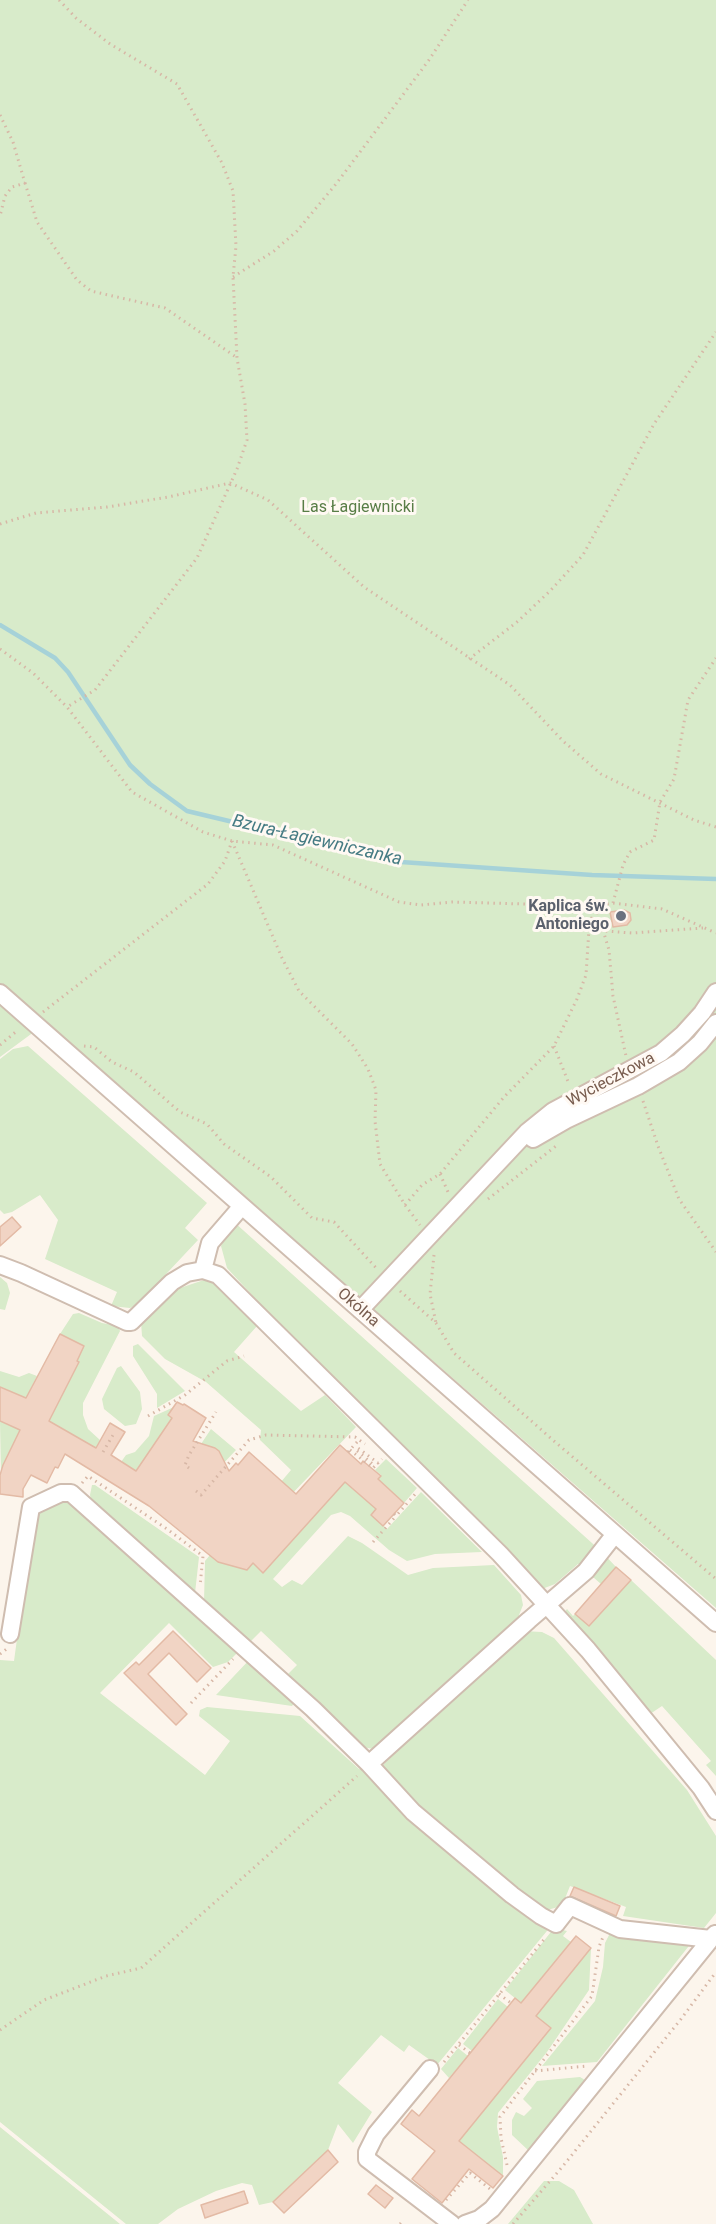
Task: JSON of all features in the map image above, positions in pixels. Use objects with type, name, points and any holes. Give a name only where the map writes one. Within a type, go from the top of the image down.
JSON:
[{"type":"street","name":"Wycieczkowa","points":[[360,1310],[527,1132],[553,1112],[661,1053],[702,1013],[716,992]]},
{"type":"street","name":"Okólna","points":[[0,993],[716,1623]]},
{"type":"street","name":"Wycieczkowa","points":[[500,1161],[566,1120],[640,1093],[700,1043],[716,1023]]},
{"type":"street","points":[[203,1270],[210,1243],[242,1206]]},
{"type":"street","points":[[0,1265],[127,1322],[131,1322],[172,1282],[187,1273],[203,1270],[218,1275],[476,1529],[588,1650],[716,1811]]},
{"type":"street","points":[[10,1634],[31,1507],[61,1493],[71,1493],[313,1709],[369,1764],[413,1812],[512,1895],[541,1916],[556,1923],[570,1906],[620,1929],[713,1936]]},
{"type":"street","points":[[369,1764],[586,1571],[615,1534]]},
{"type":"street","points":[[465,2224],[479,2220],[492,2209],[713,1936]]},
{"type":"street","points":[[430,2068],[376,2134],[367,2152],[367,2159],[452,2224]]},
{"type":"path","points":[[60,0],[76,18],[110,44],[177,84],[222,163],[233,191],[236,246],[232,277],[237,358],[245,404],[247,440],[237,469],[196,558],[95,690],[67,707]]},
{"type":"path","points":[[232,277],[274,251],[297,231],[336,184],[429,60],[468,0]]},
{"type":"path","points":[[0,115],[13,142],[37,222],[77,280],[91,291],[165,308],[237,358]]},
{"type":"path","points":[[0,216],[5,196],[12,188],[25,183]]},
{"type":"path","points":[[469,659],[525,614],[583,555],[654,424],[716,332]]},
{"type":"path","points":[[0,524],[36,513],[107,507],[168,497],[230,483],[267,500],[364,587],[510,686],[563,741],[601,774],[694,820],[716,827]]},
{"type":"path","points":[[0,649],[33,674],[67,707],[132,792],[203,832],[232,841],[273,845],[399,902],[421,905],[452,902],[595,906],[613,903],[662,909],[716,933]]},
{"type":"path","points":[[613,903],[623,865],[630,852],[654,840],[660,802],[674,778],[688,700],[716,658]]},
{"type":"path","points":[[0,1045],[208,884],[225,861],[232,841]]},
{"type":"path","points":[[232,841],[299,991],[352,1044],[369,1069],[376,1090],[375,1121],[381,1164],[423,1230]]},
{"type":"path","points":[[405,1205],[422,1185],[440,1174],[504,1097],[554,1046],[586,975],[589,929],[595,906]]},
{"type":"path","points":[[595,906],[609,950],[613,996],[627,1061],[633,1068]]},
{"type":"path","points":[[552,927],[632,933],[704,927]]},
{"type":"path","points":[[75,1044],[94,1047],[112,1062],[134,1072],[180,1112],[207,1124],[224,1144],[271,1178],[312,1218],[334,1222],[388,1279],[436,1323],[454,1353],[554,1442],[716,1579]]},
{"type":"path","points":[[554,1046],[572,1089]]},
{"type":"path","points":[[634,1103],[640,1093]]},
{"type":"path","points":[[640,1093],[679,1199],[716,1252]]},
{"type":"path","points":[[483,1203],[561,1142]]},
{"type":"path","points":[[435,1249],[430,1294],[436,1323]]},
{"type":"path","points":[[148,1416],[185,1395],[227,1360],[244,1356]]},
{"type":"path","points":[[189,1468],[185,1465],[189,1455],[216,1412]]},
{"type":"path","points":[[103,1452],[113,1435]]},
{"type":"path","points":[[196,1491],[201,1495],[249,1440],[266,1435],[355,1437],[367,1446]]},
{"type":"path","points":[[358,1440],[349,1451],[373,1468],[375,1466],[356,1450],[358,1448],[378,1463],[385,1456]]},
{"type":"path","points":[[71,1493],[88,1476],[203,1556],[199,1606]]},
{"type":"path","points":[[373,1542],[395,1515],[421,1489]]},
{"type":"path","points":[[191,1703],[231,1662]]},
{"type":"path","points":[[0,2030],[44,2000],[106,1976],[141,1968],[369,1764]]},
{"type":"path","points":[[430,2068],[439,2067],[459,2045],[556,1923]]},
{"type":"path","points":[[507,2174],[500,2117],[592,1996],[599,1947],[608,1924]]},
{"type":"path","points":[[513,2224],[563,2166],[716,1972]]},
{"type":"path","points":[[499,1994],[511,2003]]},
{"type":"path","points":[[459,2045],[470,2053]]},
{"type":"path","points":[[441,2206],[470,2173],[495,2193]]},
{"type":"green space","name":"Las Łagiewnicki","points":[[0,0],[716,0],[716,1608],[46,1023],[0,1057]]},
{"type":"green space","points":[[28,1046],[207,1203],[185,1228],[198,1240],[139,1303],[130,1308],[111,1306],[117,1292],[45,1259],[58,1220],[40,1195],[12,1212],[4,1214],[0,1210],[0,1059],[13,1049]]},
{"type":"green space","points":[[234,1222],[602,1552],[616,1567],[601,1584],[578,1564],[555,1584],[542,1589],[288,1334],[227,1268],[221,1246]]},
{"type":"green space","points":[[0,1277],[7,1283],[10,1293],[5,1310],[0,1309]]},
{"type":"green space","points":[[207,1279],[237,1300],[257,1326],[234,1352],[301,1411],[325,1395],[356,1427],[288,1498],[275,1489],[291,1470],[260,1440],[261,1430],[206,1382],[165,1359],[142,1336],[141,1322],[168,1292]]},
{"type":"green space","points":[[79,1313],[102,1323],[118,1326],[120,1331],[83,1403],[83,1415],[88,1429],[100,1440],[96,1448],[49,1421],[84,1346],[60,1334],[73,1314]]},
{"type":"green space","points":[[138,1344],[185,1391],[157,1408],[157,1394],[133,1356],[133,1346]]},
{"type":"green space","points":[[121,1366],[140,1392],[142,1409],[136,1424],[125,1426],[104,1409],[102,1399],[117,1368]]},
{"type":"green space","points":[[0,1371],[19,1377],[29,1373],[37,1376],[26,1398],[0,1387]]},
{"type":"green space","points":[[174,1407],[172,1418],[136,1471],[121,1462],[126,1455],[135,1452],[149,1436],[154,1416]]},
{"type":"green space","points":[[0,1421],[20,1430],[3,1465],[1,1475]]},
{"type":"green space","points":[[211,1429],[236,1450],[220,1467],[219,1451],[201,1444]]},
{"type":"green space","points":[[386,1459],[417,1488],[404,1503],[378,1479],[381,1475],[375,1470]]},
{"type":"green space","points":[[345,1482],[376,1509],[371,1515],[387,1529],[421,1492],[482,1552],[435,1554],[407,1561],[389,1550],[350,1516],[341,1512],[331,1515],[273,1579],[282,1587],[292,1580],[302,1585],[348,1536],[408,1575],[433,1568],[494,1565],[521,1595],[523,1605],[519,1615],[520,1620],[503,1632],[382,1744],[373,1749],[363,1747],[286,1676],[297,1665],[261,1631],[250,1642],[204,1602],[205,1561],[210,1555],[218,1562],[247,1570],[253,1563],[263,1573]]},
{"type":"green space","points":[[92,1485],[199,1557],[195,1593],[92,1504],[90,1495]]},
{"type":"green space","points":[[70,1499],[241,1649],[228,1662],[213,1667],[169,1623],[100,1693],[205,1775],[230,1741],[199,1716],[200,1710],[207,1707],[300,1716],[359,1769],[369,1770],[551,1926],[437,2065],[409,2045],[404,2052],[381,2035],[338,2083],[372,2112],[353,2143],[338,2124],[328,2150],[273,2202],[259,2205],[252,2185],[242,2183],[216,2191],[178,2209],[158,2224],[126,2224],[0,2122],[0,1660],[14,1661],[34,1514],[43,1505]]},
{"type":"green space","points":[[631,1580],[716,1660],[716,1776],[706,1765],[711,1761],[662,1706],[650,1714],[563,1614],[567,1609],[573,1616],[575,1614],[589,1626]]},
{"type":"green space","points":[[523,1631],[542,1632],[554,1638],[687,1790],[716,1836],[716,1913],[704,1928],[623,1916],[626,1907],[570,1886],[562,1906],[547,1910],[530,1903],[415,1804],[383,1765]]},
{"type":"green space","points":[[251,1658],[295,1702],[292,1706],[216,1695]]},
{"type":"green space","points":[[554,1928],[567,1931],[563,1936],[571,1942],[521,2003],[505,1990]]},
{"type":"green space","points":[[610,1933],[692,1942],[597,2062],[542,2066],[595,2001],[603,1967],[605,1943]]},
{"type":"green space","points":[[591,1948],[589,1990],[547,2052],[498,2113],[497,2127],[503,2157],[503,2176],[459,2141],[551,2028],[536,2016]]},
{"type":"green space","points":[[498,1999],[508,2007],[472,2051],[463,2044]]},
{"type":"green space","points":[[458,2048],[468,2056],[449,2078],[441,2069]]},
{"type":"green space","points":[[580,2077],[585,2080],[586,2086],[530,2152],[512,2135],[512,2120],[516,2112],[524,2116],[532,2108],[523,2099],[537,2081]]},
{"type":"green space","points":[[0,2127],[120,2224],[0,2224]]},
{"type":"green space","points":[[544,2181],[559,2181],[574,2190],[593,2224],[508,2224]]},
{"type":"building","name":"Kaplica św. Antoniego","points":[[624,910],[630,913],[631,920],[627,925],[613,927],[610,912]]},
{"type":"building","points":[[12,1217],[21,1227],[0,1246],[0,1227]]},
{"type":"building","points":[[60,1334],[84,1346],[77,1361],[79,1362],[49,1421],[96,1448],[110,1423],[125,1432],[111,1455],[136,1471],[172,1418],[168,1415],[177,1402],[206,1418],[193,1441],[219,1451],[229,1471],[236,1463],[238,1465],[249,1452],[296,1494],[340,1445],[361,1464],[363,1461],[381,1476],[378,1479],[404,1503],[383,1526],[371,1515],[376,1509],[345,1482],[263,1573],[253,1563],[247,1570],[218,1562],[149,1506],[65,1454],[47,1483],[31,1475],[23,1489],[23,1497],[0,1494],[0,1475],[3,1465],[20,1430],[0,1421],[0,1387],[26,1398]]},
{"type":"building","points":[[616,1567],[631,1580],[589,1626],[575,1614]]},
{"type":"building","points":[[173,1631],[211,1668],[197,1682],[169,1653],[148,1674],[187,1714],[176,1725],[124,1673],[136,1662],[139,1665]]},
{"type":"building","points":[[574,1887],[620,1906],[616,1916],[570,1896]]},
{"type":"building","points":[[576,1936],[591,1948],[536,2016],[551,2028],[459,2141],[503,2176],[493,2188],[469,2169],[442,2203],[412,2179],[435,2151],[401,2124],[412,2110],[419,2116],[515,1998],[521,2003]]},
{"type":"building","points":[[328,2150],[338,2162],[284,2213],[273,2202]]},
{"type":"building","points":[[376,2185],[393,2198],[385,2208],[368,2194]]},
{"type":"building","points":[[244,2191],[248,2203],[205,2218],[201,2205]]},
{"type":"waterway","name":"Bzura-Łagiewniczanka","points":[[0,625],[55,658],[68,672],[130,765],[150,784],[187,811],[401,862],[592,875],[716,879]]},
{"type":"place","name":"Kaplica św. Antoniego","points":[[621,916]]}]
